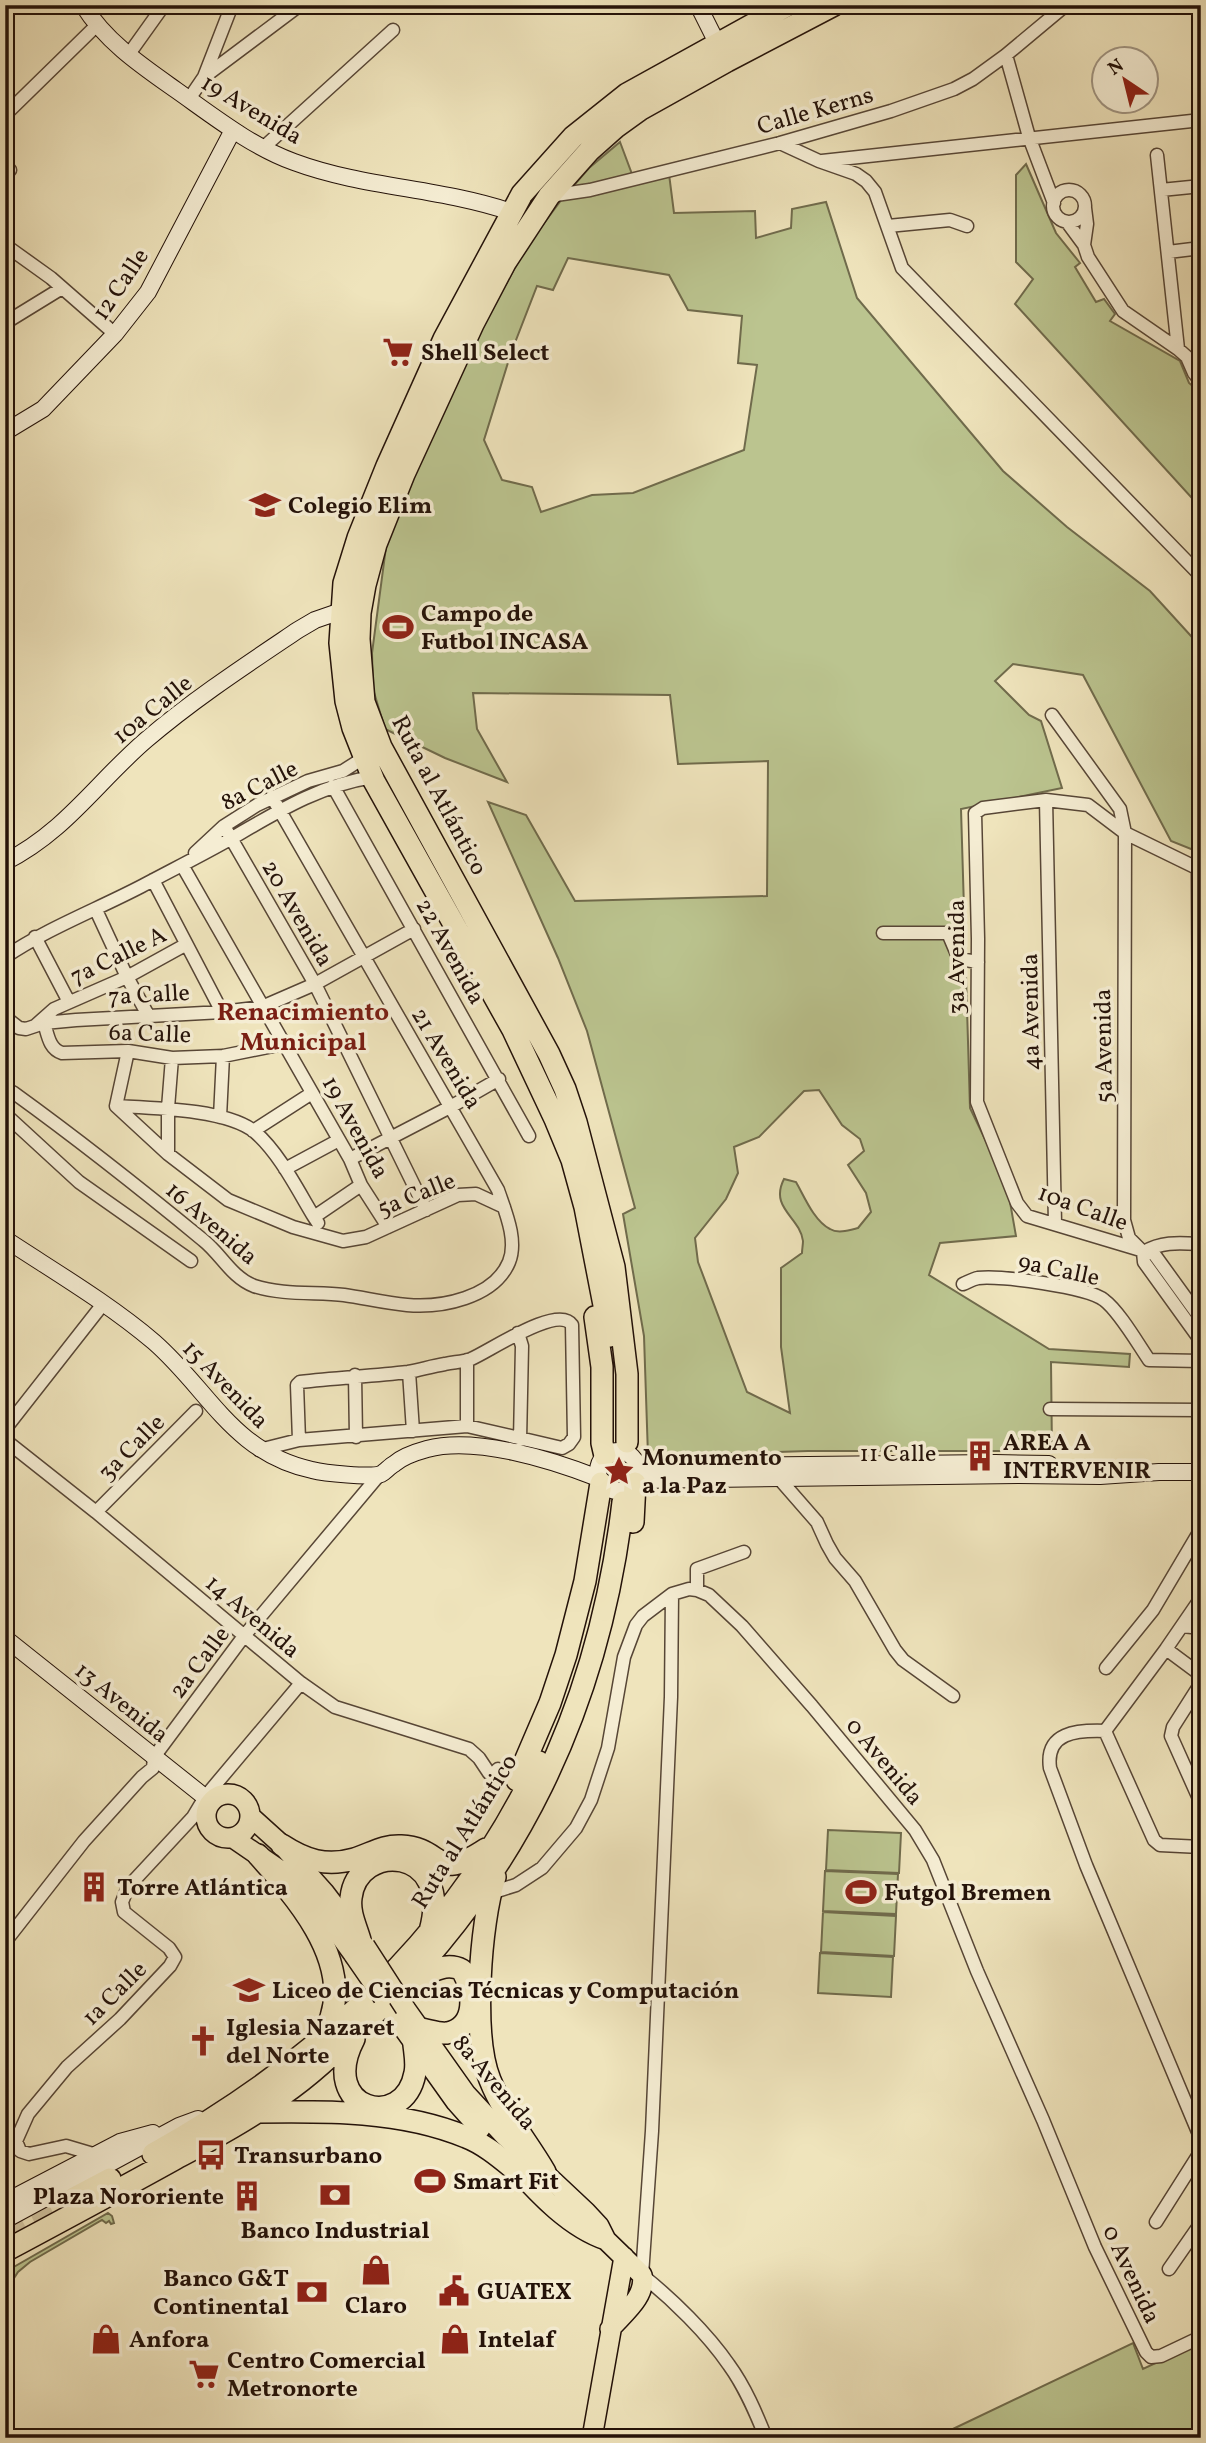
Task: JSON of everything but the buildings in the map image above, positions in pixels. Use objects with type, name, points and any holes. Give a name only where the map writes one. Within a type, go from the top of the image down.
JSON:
[{"type":"highway","name":"Ruta al Atlántico","points":[[581,1165],[536,1075],[369,767],[353,729],[346,701],[340,643],[344,583],[387,466],[444,339],[522,194],[573,137],[627,94],[788,5]]},
{"type":"highway","name":"Ruta al Atlántico","points":[[581,1165],[565,1089],[549,1054],[381,747],[364,702],[359,639],[362,604],[376,544],[404,474],[473,324],[505,262],[549,196],[589,151],[641,109],[834,5]]},
{"type":"highway","points":[[528,1817],[551,1787],[567,1758],[595,1689],[623,1587],[635,1504],[624,1461],[602,1443],[601,1367],[586,1262],[569,1178],[581,1165],[605,1188],[614,1213],[627,1271],[639,1378],[640,1444],[624,1461]]},
{"type":"highway","name":"Ruta al Atlántico","points":[[74,2198],[205,2125],[315,2046],[398,1970],[429,1935],[501,1841],[528,1817],[574,1716],[595,1650],[612,1578],[608,1491]]},
{"type":"highway","name":"Ruta al Atlántico","points":[[5,2251],[258,2112],[307,2077],[406,1985],[465,1913],[555,1727],[574,1671],[602,1562],[608,1491]]},
{"type":"highway","points":[[282,1845],[304,1858],[328,1862],[353,1859],[385,1846],[403,1846],[452,1866],[462,1864],[501,1841]]},
{"type":"highway","points":[[501,1841],[482,1956],[481,2035],[484,2062],[496,2095],[545,2172]]},
{"type":"highway","points":[[258,1855],[303,1911],[324,1948],[332,1970],[335,1996],[331,2018],[315,2046]]},
{"type":"highway","points":[[360,1947],[351,1913],[353,1888],[372,1866],[393,1859],[410,1862],[428,1877],[435,1897],[435,1913],[429,1935]]},
{"type":"highway","points":[[360,2028],[348,2050],[343,2073],[345,2084],[352,2095],[368,2106],[390,2106],[406,2094],[416,2070],[417,2037],[449,2033],[465,2022],[472,2000],[469,1982],[462,1970],[449,1966],[439,1968],[406,1985]]},
{"type":"highway","points":[[258,2112],[330,2112],[416,2123],[467,2137],[524,2177]]},
{"type":"main road","points":[[222,1794],[236,1795],[247,1804],[251,1817],[245,1830],[233,1838],[219,1837],[209,1828],[206,1815],[208,1800],[222,1794]]},
{"type":"main road","name":"8a Avenida","points":[[251,1817],[282,1845],[324,1892],[456,2102],[524,2177],[562,2214],[590,2235],[606,2240]]},
{"type":"main road","name":"8a Avenida","points":[[233,1838],[293,1879],[360,1947]]},
{"type":"main road","name":"8a Avenida","points":[[417,2037],[504,2135],[599,2226],[606,2240],[642,2275]]},
{"type":"main road","points":[[592,2438],[624,2257]]},
{"type":"main road","points":[[610,2329],[640,2294],[644,2281],[642,2275]]},
{"type":"street","points":[[5,10],[15,5]]},
{"type":"street","name":"19 Avenida","points":[[83,5],[96,26],[136,62],[233,130],[293,162],[385,186],[491,205],[511,212]]},
{"type":"street","points":[[129,54],[164,5]]},
{"type":"street","points":[[190,99],[204,77],[232,5]]},
{"type":"street","points":[[204,77],[300,5]]},
{"type":"street","points":[[698,5],[717,43]]},
{"type":"street","name":"Calle Kerns","points":[[549,196],[590,190],[780,143],[891,111],[954,89],[1006,55],[1049,11],[1066,5]]},
{"type":"street","points":[[5,115],[96,26]]},
{"type":"street","points":[[264,147],[393,30]]},
{"type":"street","points":[[1006,55],[1029,137],[1056,215],[1067,222],[1084,245],[1088,257],[1123,311],[1187,357],[1201,382]]},
{"type":"street","points":[[819,162],[1201,120]]},
{"type":"street","name":"12 Calle","points":[[5,432],[43,409],[115,334],[148,292],[233,130]]},
{"type":"street","points":[[780,143],[819,162],[856,174],[866,181],[874,192],[902,268],[1201,576]]},
{"type":"street","points":[[1157,155],[1178,349]]},
{"type":"street","points":[[1046,180],[1082,196],[1087,224],[1084,245]]},
{"type":"street","points":[[1161,190],[1201,186]]},
{"type":"street","points":[[1054,203],[1060,193],[1071,190]]},
{"type":"street","points":[[1067,222],[1079,218],[1085,208]]},
{"type":"street","points":[[888,226],[950,220],[967,226]]},
{"type":"street","points":[[5,245],[115,334]]},
{"type":"street","points":[[1168,252],[1201,248]]},
{"type":"street","points":[[5,323],[62,289]]},
{"type":"street","name":"10a Calle","points":[[5,862],[26,852],[57,828],[145,741],[197,700],[298,630],[315,620],[341,611]]},
{"type":"street","name":"5a Avenida","points":[[1052,715],[1121,809],[1125,833],[1124,1220],[1129,1238],[1143,1252],[1154,1254],[1201,1319]]},
{"type":"street","name":"8a Calle","points":[[5,957],[35,937],[96,910],[231,839],[279,810],[369,767]]},
{"type":"street","name":"8a Calle","points":[[182,865],[224,826],[272,797],[308,781],[369,767]]},
{"type":"street","name":"22 Avenida","points":[[333,786],[529,1136]]},
{"type":"street","name":"21 Avenida","points":[[272,797],[498,1190],[511,1232],[509,1261],[493,1283],[466,1298]]},
{"type":"street","points":[[1046,800],[1088,805],[1125,833],[1199,870],[1200,1244]]},
{"type":"street","name":"3a Avenida","points":[[978,1102],[975,813],[983,808],[1046,800]]},
{"type":"street","name":"4a Avenida","points":[[1046,800],[1055,1223]]},
{"type":"street","name":"20 Avenida","points":[[224,826],[315,984],[426,1210]]},
{"type":"street","name":"19 Avenida","points":[[182,865],[387,1227]]},
{"type":"street","points":[[153,880],[222,1012]]},
{"type":"street","points":[[96,910],[148,1015]]},
{"type":"street","name":"7a Calle","points":[[40,1024],[262,1007],[315,984],[414,929]]},
{"type":"street","points":[[883,933],[948,933],[959,960],[978,962]]},
{"type":"street","points":[[35,937],[69,1002]]},
{"type":"street","name":"7a Calle A","points":[[40,1024],[47,1014],[69,1002],[127,977],[185,945]]},
{"type":"street","points":[[5,1017],[19,1028],[26,1029],[40,1024]]},
{"type":"street","name":"6a Calle","points":[[40,1024],[51,1046],[62,1053],[128,1051],[172,1058],[223,1056],[283,1044]]},
{"type":"street","points":[[116,1106],[128,1051]]},
{"type":"street","points":[[220,1117],[223,1056]]},
{"type":"street","points":[[168,1154],[172,1058]]},
{"type":"street","points":[[350,1159],[390,1140],[499,1079]]},
{"type":"street","name":"16 Avenida","points":[[5,1088],[106,1160],[211,1247],[230,1270],[253,1285],[410,1305],[466,1298]]},
{"type":"street","points":[[253,1131],[312,1093]]},
{"type":"street","name":"10a Calle","points":[[978,1102],[1017,1203],[1027,1216],[1143,1252],[1169,1243],[1200,1244]]},
{"type":"street","points":[[116,1106],[168,1108],[220,1117],[253,1131],[285,1169],[326,1235]]},
{"type":"street","points":[[116,1106],[168,1154],[228,1200],[293,1227],[326,1235]]},
{"type":"street","points":[[5,1114],[79,1182],[191,1261]]},
{"type":"street","points":[[285,1169],[339,1140]]},
{"type":"street","points":[[314,1217],[361,1185]]},
{"type":"street","name":"5a Calle","points":[[326,1235],[343,1241],[366,1237],[458,1195],[476,1194],[504,1207]]},
{"type":"street","name":"15 Avenida","points":[[5,1239],[103,1304],[156,1344],[207,1401],[260,1450],[310,1470],[335,1474],[380,1474]]},
{"type":"street","name":"5a Avenida","points":[[1143,1252],[1144,1262],[1199,1334]]},
{"type":"street","name":"9a Calle","points":[[963,1284],[977,1278],[1006,1279],[1045,1283],[1096,1295],[1111,1307],[1149,1360],[1201,1361]]},
{"type":"street","points":[[5,1429],[103,1304]]},
{"type":"street","points":[[299,1440],[297,1385],[300,1382],[409,1372],[467,1360],[495,1348],[527,1327],[564,1319],[570,1321],[573,1330],[575,1437],[569,1444],[562,1448],[524,1445],[430,1448],[396,1462],[380,1474]]},
{"type":"street","points":[[519,1333],[523,1346],[524,1445]]},
{"type":"street","points":[[467,1360],[467,1426]]},
{"type":"street","points":[[409,1372],[412,1431]]},
{"type":"street","points":[[355,1375],[356,1437]]},
{"type":"street","points":[[1050,1409],[1201,1410]]},
{"type":"street","name":"3a Calle","points":[[96,1512],[197,1411]]},
{"type":"street","points":[[260,1450],[299,1440],[467,1426],[524,1445],[608,1491],[618,1492],[624,1491],[624,1461]]},
{"type":"street","name":"14 Avenida","points":[[5,1440],[301,1683],[335,1707],[469,1749],[489,1773],[498,1769]]},
{"type":"street","points":[[563,1464],[624,1461]]},
{"type":"street","points":[[608,1491],[597,1472],[624,1461]]},
{"type":"street","name":"11 Calle","points":[[624,1461],[776,1470],[1020,1475],[1100,1476],[1201,1472]]},
{"type":"street","points":[[776,1470],[817,1522],[835,1558],[855,1581],[895,1650],[904,1661],[953,1696]]},
{"type":"street","name":"2a Calle","points":[[5,1942],[84,1841],[153,1768],[155,1757],[244,1636],[380,1474]]},
{"type":"street","points":[[1106,1668],[1153,1610],[1201,1529]]},
{"type":"street","points":[[491,1893],[516,1885],[530,1876],[561,1847],[576,1828],[601,1776],[624,1657],[636,1625],[643,1616],[672,1594],[689,1589],[697,1590],[697,1569],[744,1552]]},
{"type":"street","name":"0 Avenida","points":[[697,1590],[709,1595],[743,1626],[915,1830],[933,1860],[976,1971],[1043,2120],[1095,2247],[1146,2352],[1151,2357],[1161,2356],[1201,2337]]},
{"type":"street","points":[[642,2275],[652,2131],[671,1697],[672,1594]]},
{"type":"street","points":[[1105,1731],[1201,1598]]},
{"type":"street","points":[[1182,1626],[1201,1628]]},
{"type":"street","name":"13 Avenida","points":[[5,1638],[208,1800]]},
{"type":"street","points":[[1166,1649],[1201,1675]]},
{"type":"street","name":"1a Calle","points":[[93,2154],[66,2146],[29,2154],[20,2151],[16,2141],[28,2114],[67,2067],[120,2020],[170,1966],[175,1957],[169,1948],[124,1912],[122,1902],[128,1887],[208,1800],[301,1683]]},
{"type":"street","points":[[1201,1684],[1173,1727],[1171,1736],[1201,1803]]},
{"type":"street","points":[[1105,1731],[1080,1730],[1067,1734],[1055,1743],[1048,1755],[1051,1768],[1086,1865],[1201,2139]]},
{"type":"street","points":[[1105,1731],[1154,1840],[1160,1845],[1201,1847]]},
{"type":"street","name":"Ruta al Atlántico","points":[[5,2220],[179,2126],[233,2107]]},
{"type":"street","points":[[5,2202],[120,2142],[179,2126]]},
{"type":"street","points":[[1156,2222],[1201,2151]]},
{"type":"street","points":[[1169,2269],[1201,2223]]},
{"type":"street","name":"8a Avenida","points":[[642,2275],[711,2342],[729,2365],[766,2438]]},
{"type":"green space","points":[[620,142],[635,182],[669,174],[674,213],[755,211],[756,238],[791,228],[792,209],[826,202],[857,298],[1003,471],[1067,527],[1150,591],[1201,647],[1201,853],[1171,841],[1083,675],[1013,664],[995,681],[1029,715],[1041,721],[1062,788],[961,809],[970,1108],[1007,1185],[1016,1236],[940,1243],[929,1275],[1049,1349],[1130,1354],[1129,1367],[1051,1362],[1052,1451],[808,1451],[648,1456],[644,1336],[623,1214],[635,1208],[587,1031],[558,958],[488,802],[526,815],[575,901],[767,896],[768,761],[678,764],[670,695],[473,693],[477,729],[507,782],[445,758],[385,729],[373,689],[372,653],[386,547],[429,436],[475,340],[527,246],[589,168]],"holes":[[[568,258],[669,275],[688,310],[742,316],[738,363],[757,365],[744,450],[633,493],[592,495],[541,512],[532,487],[502,480],[484,440],[511,353],[537,286],[553,290]],[[819,1090],[842,1125],[860,1139],[864,1151],[848,1165],[866,1193],[871,1212],[858,1228],[833,1230],[814,1214],[796,1182],[784,1179],[780,1198],[797,1225],[803,1241],[802,1253],[781,1268],[781,1347],[790,1413],[747,1392],[698,1262],[695,1238],[726,1199],[738,1173],[734,1147],[759,1137],[804,1091]]]},
{"type":"green space","points":[[1026,164],[1056,233],[1080,263],[1075,267],[1096,302],[1104,299],[1115,314],[1110,321],[1180,361],[1189,383],[1201,393],[1201,508],[1015,304],[1033,279],[1016,262],[1016,175]]},
{"type":"green space","points":[[828,1830],[901,1833],[899,1873],[826,1870]]},
{"type":"green space","name":"Futgol Bremen","points":[[825,1871],[898,1874],[896,1914],[823,1911]]},
{"type":"green space","points":[[823,1912],[896,1916],[894,1956],[821,1952]]},
{"type":"green space","points":[[820,1953],[893,1957],[891,1997],[818,1993]]},
{"type":"green space","points":[[108,2213],[114,2223],[102,2220],[30,2262],[18,2272],[5,2292],[5,2272]]},
{"type":"green space","points":[[1201,2342],[1201,2438],[934,2438],[1133,2343],[1143,2369]]},
{"type":"tunnel","points":[[610,1502],[614,1441]]},
{"type":"tunnel","points":[[5,2233],[74,2198]]},
{"type":"place","name":"Shell Select","points":[[398,352]]},
{"type":"place","name":"Colegio Elim","points":[[265,505]]},
{"type":"place","name":"Campo de Futbol INCASA","points":[[398,627]]},
{"type":"place","name":"AREA A INTERVENIR","points":[[980,1456]]},
{"type":"place","name":"Monumento a la Paz","points":[[619,1471]]},
{"type":"place","name":"Torre Atlántica","points":[[94,1887]]},
{"type":"place","name":"Futgol Bremen","points":[[861,1892]]},
{"type":"place","name":"Liceo de Ciencias Técnicas y Computación","points":[[249,1990]]},
{"type":"place","name":"Iglesia Nazaret del Norte","points":[[203,2041]]},
{"type":"place","name":"Transurbano","points":[[211,2155]]},
{"type":"place","name":"Smart Fit","points":[[430,2181]]},
{"type":"place","name":"Banco Industrial","points":[[335,2195]]},
{"type":"place","name":"Plaza Nororiente","points":[[247,2196]]},
{"type":"place","name":"Claro","points":[[376,2270]]},
{"type":"place","name":"GUATEX","points":[[454,2291]]},
{"type":"place","name":"Banco G&T Continental","points":[[312,2292]]},
{"type":"place","name":"Anfora","points":[[106,2339]]},
{"type":"place","name":"Intelaf","points":[[455,2339]]},
{"type":"place","name":"Centro Comercial Metronorte","points":[[204,2374]]},
{"type":"district","name":"Renacimiento Municipal","points":[[303,1026]]}]
